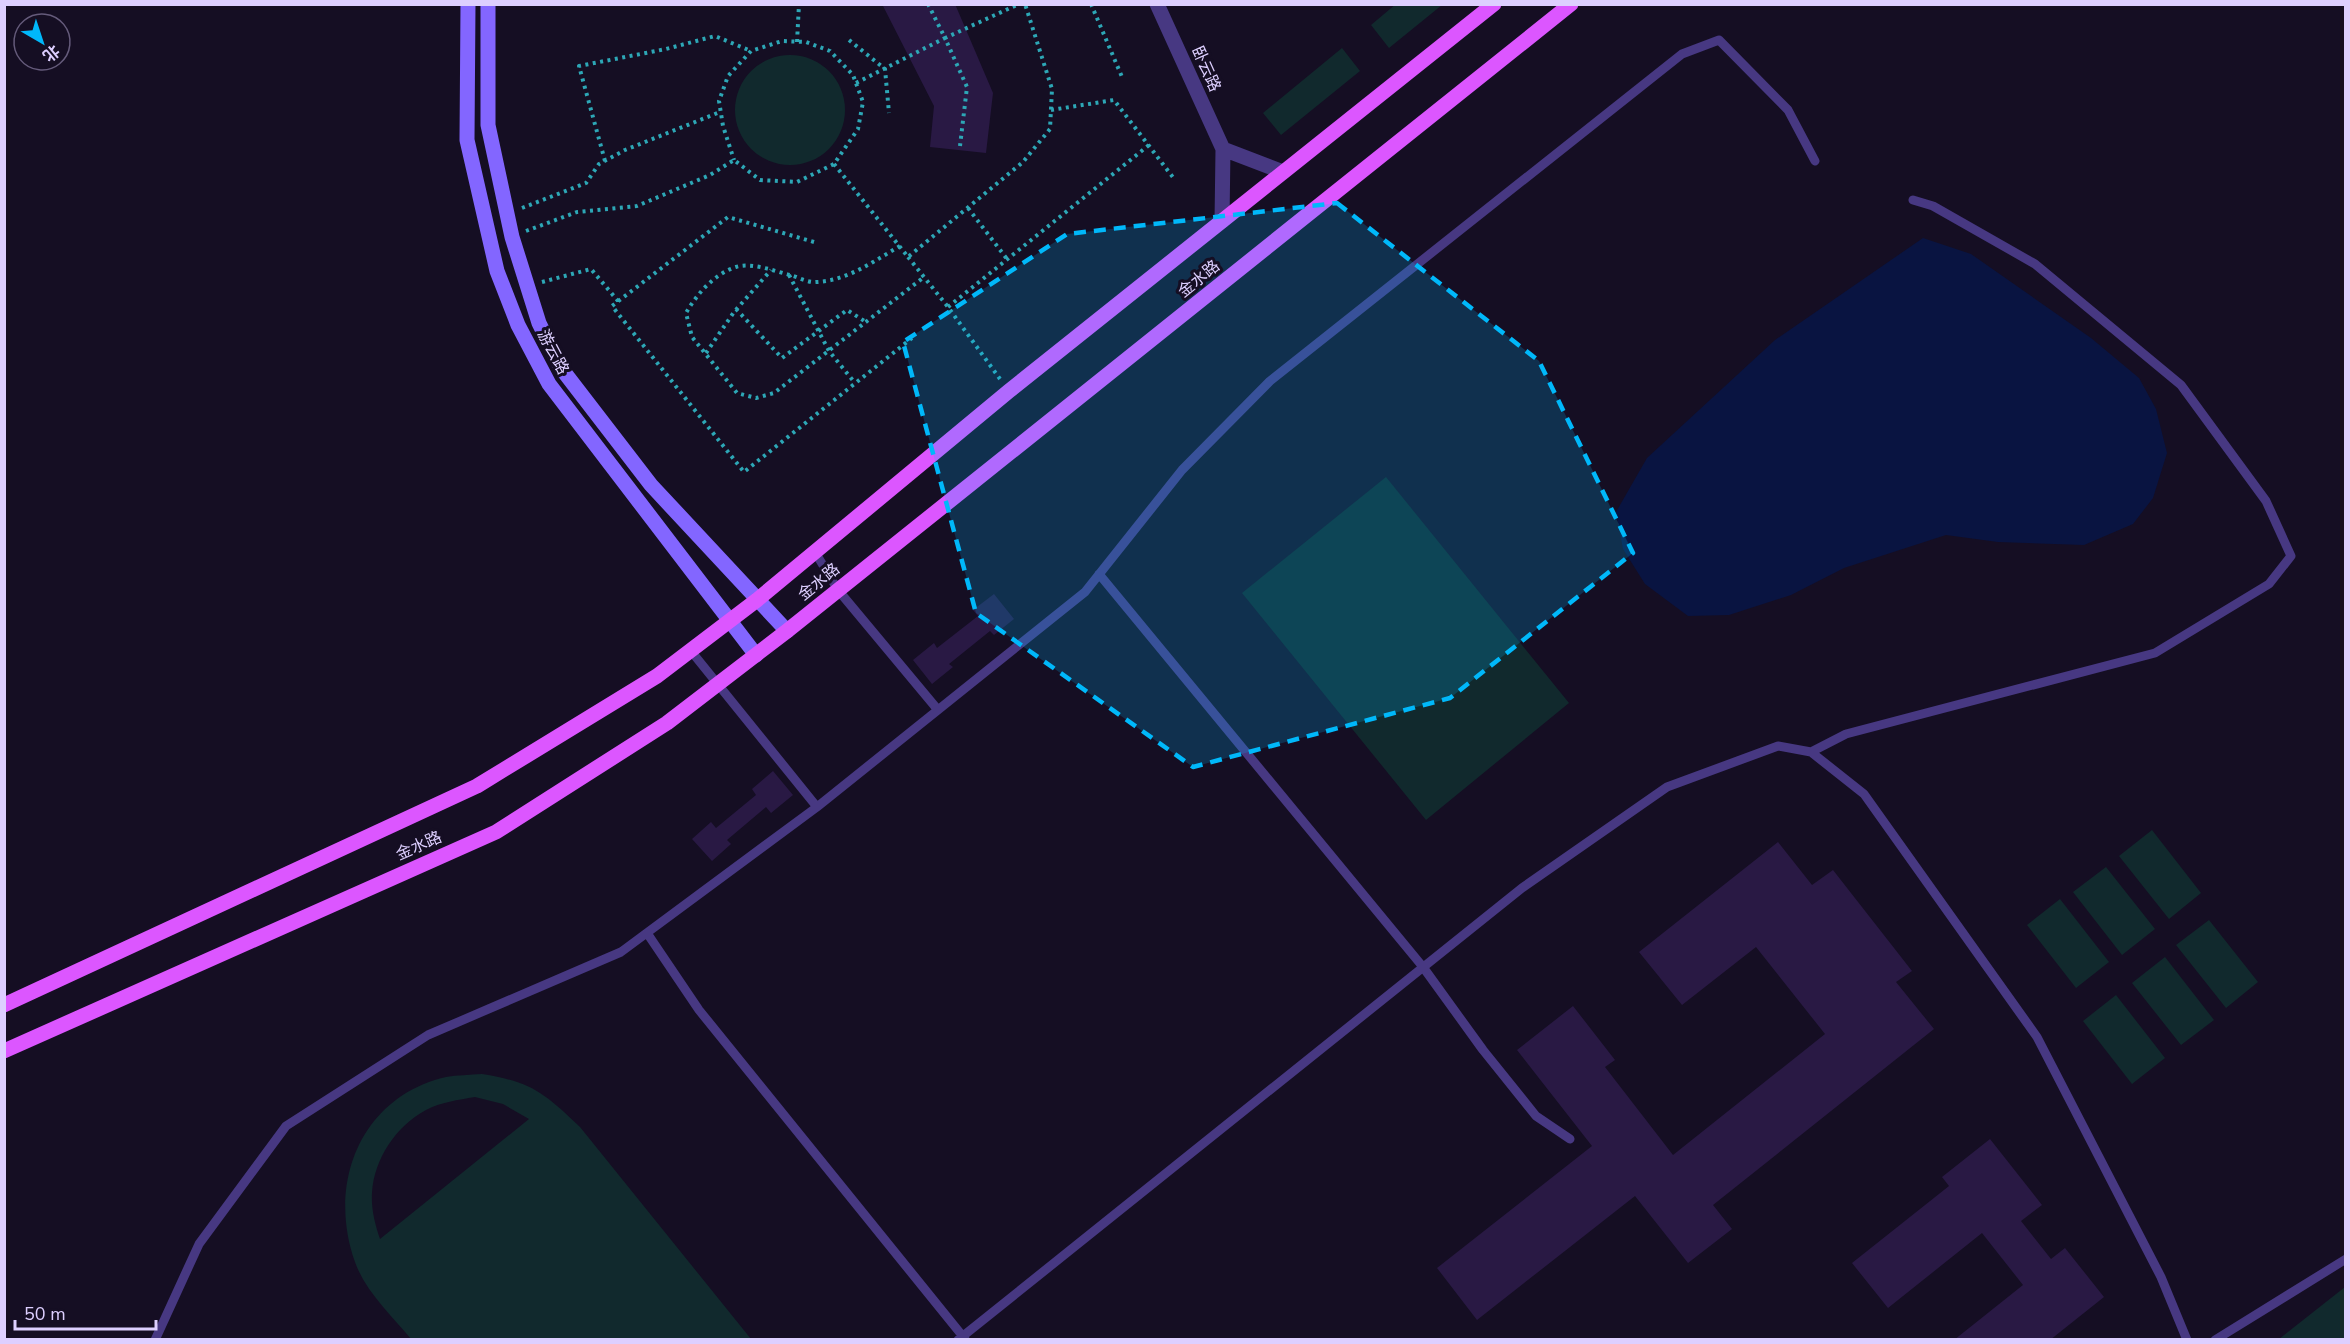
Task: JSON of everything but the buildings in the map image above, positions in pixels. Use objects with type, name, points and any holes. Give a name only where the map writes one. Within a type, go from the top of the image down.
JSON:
[{"type":"main road","name":"游云路","points":[[468,4],[467,140],[497,271],[518,325],[549,384],[756,655]]},
{"type":"main road","name":"游云路","points":[[488,4],[488,125],[512,237],[538,323],[561,368],[651,484],[787,631]]},
{"type":"main road","name":"金水路","points":[[4,1005],[477,786],[657,676],[757,600],[1009,392],[1494,4]]},
{"type":"main road","name":"金水路","points":[[4,1051],[496,832],[667,723],[787,631],[1571,4]]},
{"type":"street","name":"卧云路","points":[[1157,4],[1223,149],[1222,221]]},
{"type":"street","points":[[1223,149],[1283,172]]},
{"type":"lane","points":[[155,1340],[199,1244],[286,1126],[428,1035],[621,952],[817,807],[1085,592],[1182,470],[1270,381],[1682,54],[1719,40],[1788,110],[1815,161]]},
{"type":"lane","points":[[1811,752],[1846,734],[2156,653],[2269,584],[2291,556],[2266,501],[2181,385],[2035,264],[1933,206],[1912,200]]},
{"type":"lane","points":[[815,552],[838,590],[938,710]]},
{"type":"lane","points":[[1099,574],[1423,967],[1483,1050],[1536,1116],[1570,1139]]},
{"type":"lane","points":[[691,651],[716,685],[817,807]]},
{"type":"lane","points":[[647,933],[699,1011],[962,1338],[1522,888],[1667,787],[1778,746],[1811,752],[1864,794],[2037,1036],[2161,1277],[2187,1340]]},
{"type":"lane","points":[[2215,1340],[2346,1259]]},
{"type":"path","points":[[797,42],[799,4]]},
{"type":"path","points":[[928,4],[967,87],[960,146]]},
{"type":"path","points":[[856,83],[1019,4]]},
{"type":"path","points":[[908,257],[1023,162],[1050,129],[1052,89],[1025,4]]},
{"type":"path","points":[[1091,4],[1122,77]]},
{"type":"path","points":[[604,161],[579,66],[666,49],[715,36],[751,51]]},
{"type":"path","points":[[782,40],[797,42],[806,42],[830,51],[853,75],[863,102],[858,129],[834,164],[797,182],[759,180],[734,160],[719,101],[728,76],[751,51],[782,40]]},
{"type":"path","points":[[849,40],[885,69],[889,113]]},
{"type":"path","points":[[1051,110],[1114,100],[1175,180]]},
{"type":"path","points":[[507,214],[586,183],[599,164],[624,150],[720,112]]},
{"type":"path","points":[[948,307],[1149,145]]},
{"type":"path","points":[[512,237],[576,212],[637,206],[710,175],[734,160]]},
{"type":"path","points":[[834,164],[948,307],[1009,392]]},
{"type":"path","points":[[968,208],[1007,259]]},
{"type":"path","points":[[814,242],[728,217],[612,306],[744,472],[912,338]]},
{"type":"path","points":[[900,246],[860,269],[836,279],[814,283],[789,274],[738,266],[720,275],[696,296],[686,312],[692,337],[738,393],[756,398],[774,393],[924,277]]},
{"type":"path","points":[[526,286],[591,269],[618,301]]},
{"type":"path","points":[[706,353],[736,309],[771,270]]},
{"type":"path","points":[[789,274],[829,351],[855,383]]},
{"type":"path","points":[[736,309],[782,358],[846,310],[866,322]]},
{"type":"highlighted area","points":[[1337,203],[1539,361],[1633,553],[1450,698],[1193,767],[976,613],[903,342],[1067,234]]},
{"type":"green space","points":[[1396,4],[1442,5],[1389,48],[1371,25]]},
{"type":"green space","points":[[1342,48],[1360,71],[1281,135],[1263,113]]},
{"type":"green space","points":[[790,55],[811,59],[829,71],[841,89],[845,110],[841,131],[829,149],[811,161],[790,165],[769,161],[751,149],[739,131],[735,110],[739,89],[751,71],[769,59]]},
{"type":"green space","points":[[1386,477],[1569,703],[1426,820],[1242,593]]},
{"type":"green space","points":[[2152,830],[2201,893],[2169,919],[2119,856]]},
{"type":"green space","points":[[2106,867],[2155,929],[2122,955],[2073,892]]},
{"type":"green space","points":[[2060,899],[2109,962],[2076,988],[2027,925]]},
{"type":"green space","points":[[2209,920],[2258,982],[2226,1008],[2176,945]]},
{"type":"green space","points":[[2165,957],[2214,1020],[2181,1045],[2132,983]]},
{"type":"green space","points":[[2116,995],[2165,1058],[2132,1084],[2083,1021]]},
{"type":"green space","points":[[482,1074],[525,1085],[546,1097],[580,1127],[751,1339],[411,1339],[372,1293],[359,1273],[347,1232],[345,1203],[349,1174],[358,1148],[372,1124],[392,1103],[416,1087],[446,1077]],"holes":[[[475,1097],[503,1104],[529,1119],[380,1239],[372,1205],[372,1193],[377,1168],[396,1134],[415,1117],[444,1103]]]},
{"type":"green space","points":[[2345,1287],[2345,1339],[2279,1339]]},
{"type":"shaded area","points":[[1923,238],[1971,254],[2091,338],[2139,378],[2156,409],[2167,453],[2153,498],[2133,524],[2084,545],[1998,542],[1946,535],[1844,568],[1791,595],[1729,615],[1688,616],[1645,584],[1623,549],[1616,512],[1647,458],[1775,340]]}]
